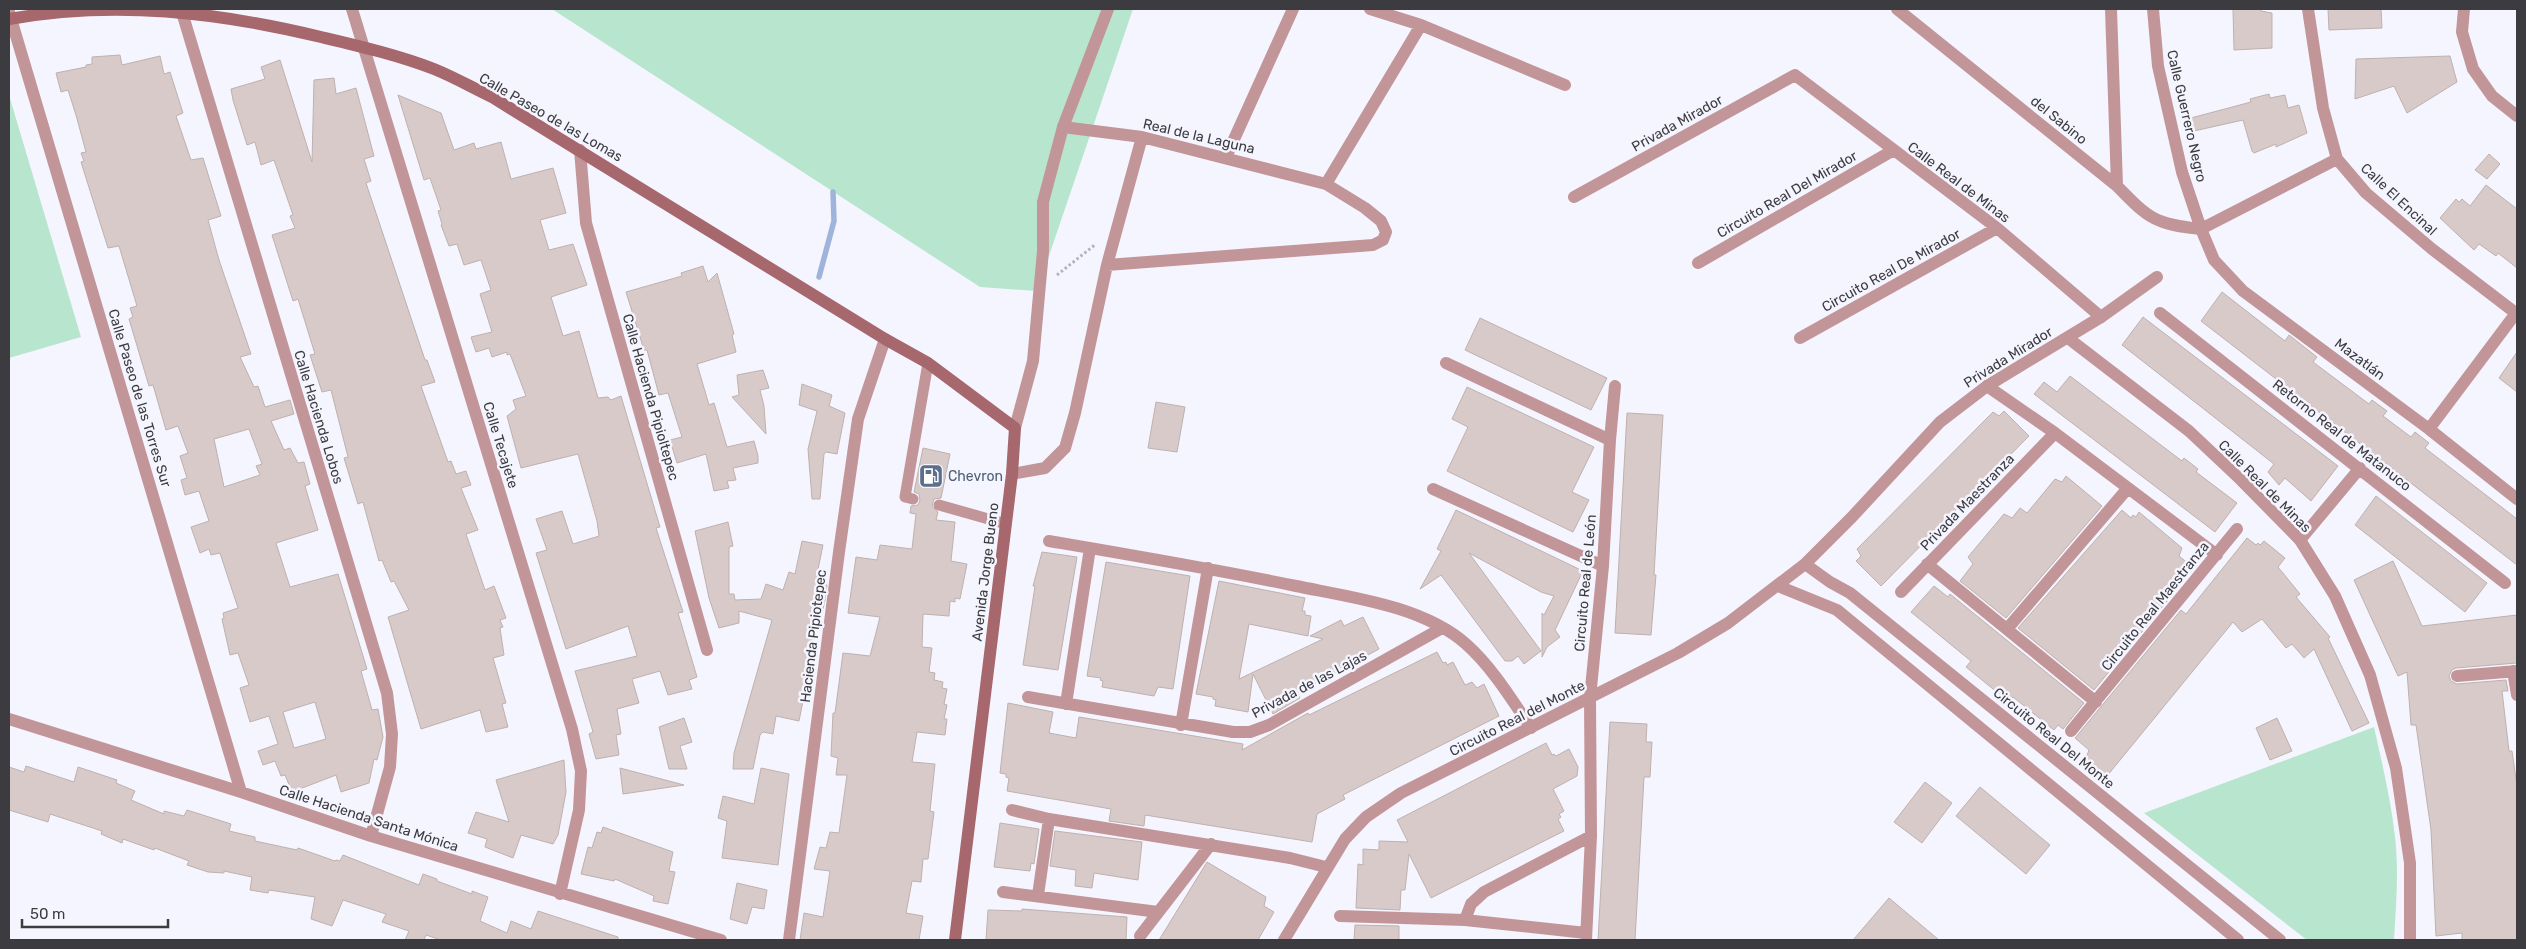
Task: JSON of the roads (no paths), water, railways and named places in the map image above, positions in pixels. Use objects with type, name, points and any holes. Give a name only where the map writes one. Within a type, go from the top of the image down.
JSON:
[{"type":"main road","name":"Calle Paseo de las Lomas","points":[[9,16],[62,11],[182,10],[255,21],[363,47],[434,69],[492,97],[886,339],[928,362],[1015,428]]},
{"type":"main road","name":"Avenida Jorge Bueno","points":[[955,940],[1012,474],[1015,428]]},
{"type":"street","name":"Calle Tecajete","points":[[352,9],[572,729],[581,771],[579,810],[560,894]]},
{"type":"street","name":"Avenida Jorge Bueno","points":[[1015,428],[1033,361],[1043,251],[1043,202],[1063,127],[1108,9]]},
{"type":"street","points":[[1226,157],[1293,9]]},
{"type":"street","points":[[1370,9],[1421,25],[1565,85]]},
{"type":"street","points":[[2111,9],[2117,186]]},
{"type":"street","name":"Calle Guerrero Negro","points":[[2153,9],[2158,66],[2182,172],[2201,229]]},
{"type":"street","name":"Calle El Encinal","points":[[2308,9],[2323,108],[2337,159],[2366,193],[2432,249],[2517,314]]},
{"type":"street","points":[[2464,9],[2462,32],[2473,69],[2492,96],[2517,116]]},
{"type":"street","name":"Calle Hacienda Lobos","points":[[182,10],[387,693],[392,734],[390,768],[371,836]]},
{"type":"street","name":"del Sabino","points":[[1901,12],[2117,186],[2143,213],[2168,226],[2201,229]]},
{"type":"street","name":"Calle Paseo de las Torres Sur","points":[[9,16],[241,792]]},
{"type":"street","points":[[1326,184],[1421,25]]},
{"type":"street","name":"Calle Real de Minas","points":[[1795,76],[1892,151],[1997,228],[2101,317]]},
{"type":"street","name":"Privada Mirador","points":[[1574,197],[1795,76]]},
{"type":"street","name":"Real de la Laguna","points":[[1063,127],[1142,137],[1326,184],[1365,208],[1381,222],[1386,232],[1383,240],[1373,245],[1107,265]]},
{"type":"street","points":[[1012,474],[1045,468],[1065,448],[1076,413],[1107,265],[1142,137]]},
{"type":"street","name":"Calle Hacienda Pipioltepec","points":[[580,150],[586,223],[706,650]]},
{"type":"street","name":"Circuito Real Del Mirador","points":[[1698,263],[1892,151]]},
{"type":"street","points":[[2201,229],[2337,159]]},
{"type":"street","name":"Circuito Real De Mirador","points":[[1800,338],[1997,228]]},
{"type":"street","name":"Mazatlán","points":[[2201,229],[2214,260],[2243,290],[2429,429],[2517,499]]},
{"type":"street","name":"Privada Mirador","points":[[1805,564],[1852,517],[1940,422],[1987,386],[2101,317],[2157,277]]},
{"type":"street","name":"Retorno Real de Matanuco","points":[[2160,312],[2505,583]]},
{"type":"street","points":[[2429,429],[2517,314]]},
{"type":"street","name":"Calle Real de Minas","points":[[2068,338],[2189,431],[2241,480],[2300,540],[2335,596],[2370,675],[2396,768],[2410,863],[2410,940]]},
{"type":"street","name":"Hacienda Pipiotepec","points":[[789,940],[858,419],[886,339]]},
{"type":"street","points":[[1446,362],[1610,440]]},
{"type":"street","name":"Circuito Real de León","points":[[1340,916],[1465,920],[1586,936],[1591,836],[1590,698],[1603,566],[1610,440],[1616,386]]},
{"type":"street","points":[[1987,386],[2055,433],[2217,555]]},
{"type":"street","name":"Privada Maestranza","points":[[1900,592],[2055,433]]},
{"type":"street","points":[[2300,540],[2360,468]]},
{"type":"street","points":[[2007,629],[2128,488]]},
{"type":"street","points":[[1433,489],[1603,566]]},
{"type":"street","name":"Circuito Real Maestranza","points":[[2071,731],[2237,529]]},
{"type":"street","points":[[1049,541],[1208,568],[1396,606],[1442,628],[1466,643],[1485,664],[1531,728]]},
{"type":"street","points":[[1066,704],[1090,548]]},
{"type":"street","name":"Circuito Real del Monte","points":[[1284,940],[1345,839],[1366,817],[1401,793],[1678,653],[1728,624],[1805,564]]},
{"type":"street","name":"Circuito Real Del Monte","points":[[1805,564],[1858,599],[2280,940]]},
{"type":"street","points":[[1927,564],[2096,702]]},
{"type":"street","points":[[1181,725],[1208,568]]},
{"type":"street","points":[[1778,586],[1837,610],[2238,940]]},
{"type":"street","name":"Privada de las Lajas","points":[[1028,697],[1181,725],[1233,732],[1250,732],[1269,725],[1442,628]]},
{"type":"street","points":[[2458,676],[2515,671],[2517,694]]},
{"type":"street","name":"Calle Hacienda Santa Mónica","points":[[9,719],[241,792],[371,836],[560,894],[721,940]]},
{"type":"street","points":[[1012,810],[1049,819],[1290,858],[1326,868]]},
{"type":"street","points":[[1038,895],[1049,819]]},
{"type":"street","points":[[1465,920],[1471,904],[1484,892],[1591,836]]},
{"type":"street","points":[[1140,936],[1211,844]]},
{"type":"street","points":[[1003,892],[1038,895],[1158,912]]},
{"type":"lane","points":[[913,498],[905,497],[928,362]]},
{"type":"lane","points":[[939,505],[1006,524]]},
{"type":"waterway","points":[[819,277],[834,221],[833,192]]},
{"type":"place","name":"Chevron","points":[[931,476]]}]
